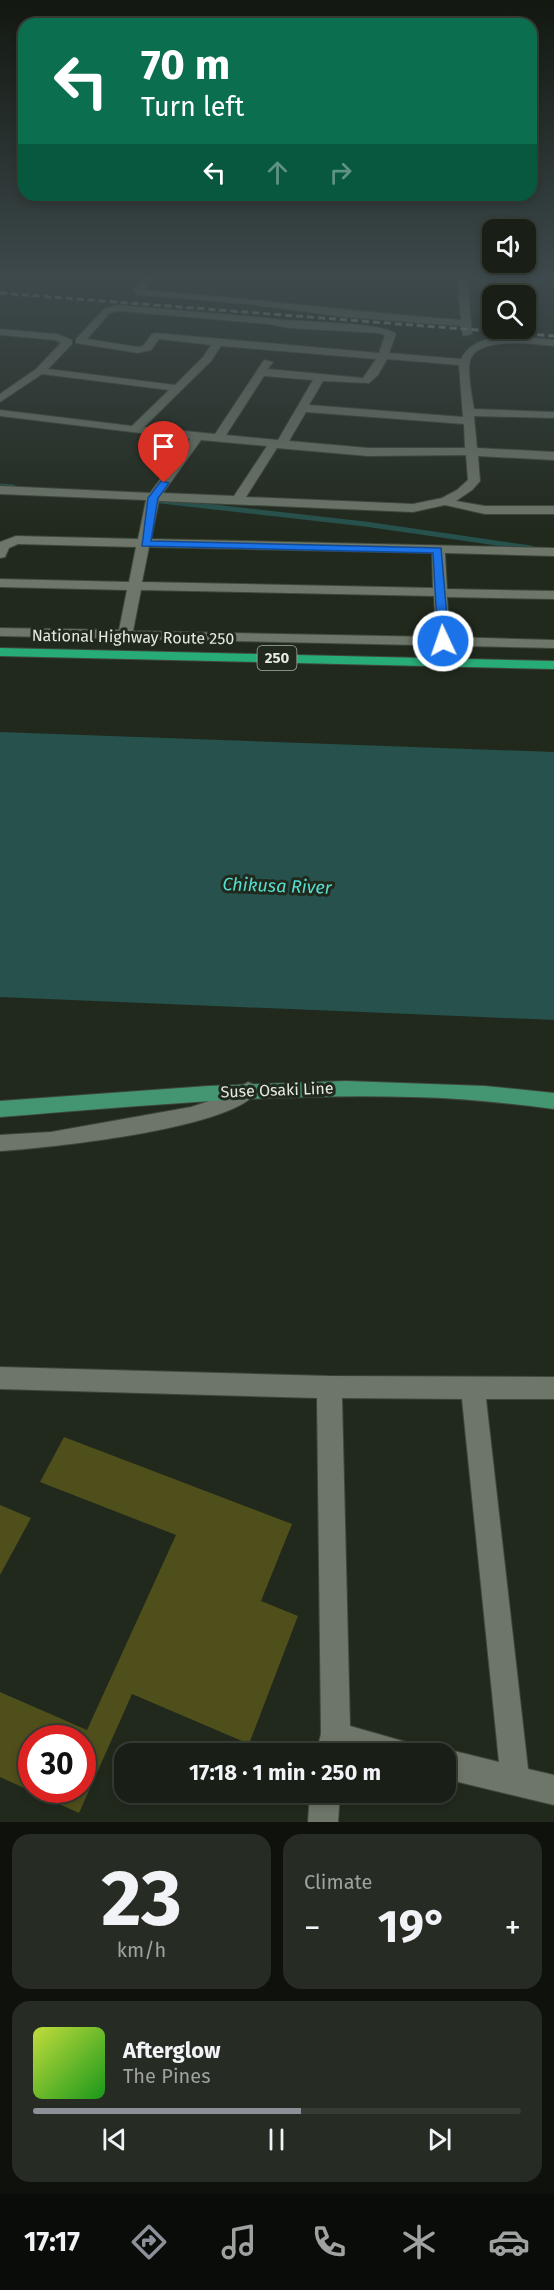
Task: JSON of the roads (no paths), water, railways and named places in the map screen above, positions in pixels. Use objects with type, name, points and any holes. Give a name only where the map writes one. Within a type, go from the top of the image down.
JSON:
[{"type":"highway","name":"National Highway Route 250","points":[[0,652],[554,665]]},
{"type":"highway","name":"National Highway Route 250","points":[[0,663],[554,676]]},
{"type":"main road","name":"Suse Osaki Line","points":[[0,1109],[248,1090],[341,1087],[554,1101]]},
{"type":"street","points":[[0,399],[47,364]]},
{"type":"street","points":[[135,430],[201,364]]},
{"type":"street","points":[[218,438],[266,364]]},
{"type":"street","points":[[261,372],[365,381],[373,377],[378,364]]},
{"type":"street","points":[[0,490],[413,508],[445,501],[466,490],[474,481],[464,364]]},
{"type":"street","points":[[40,371],[175,388]]},
{"type":"street","points":[[237,501],[303,408],[319,378]]},
{"type":"street","points":[[303,408],[469,416],[554,415]]},
{"type":"street","points":[[0,413],[135,430],[368,453],[439,450],[554,456]]},
{"type":"street","points":[[125,634],[153,498],[198,436]]},
{"type":"street","points":[[445,501],[480,511],[554,510]]},
{"type":"street","points":[[0,554],[3,546],[16,540],[554,552]]},
{"type":"street","points":[[438,550],[443,641]]},
{"type":"street","points":[[0,584],[554,595]]},
{"type":"street","points":[[0,632],[554,644]]},
{"type":"street","points":[[0,1143],[51,1140],[193,1115],[232,1101],[248,1090]]},
{"type":"street","points":[[0,1378],[329,1387],[554,1388]]},
{"type":"street","points":[[329,1387],[334,1743]]},
{"type":"street","points":[[473,1388],[514,1759],[513,1779]]},
{"type":"street","points":[[337,1743],[346,1740],[358,1743]]},
{"type":"street","points":[[456,1766],[554,1790]]},
{"type":"street","points":[[323,1822],[324,1803]]},
{"type":"water","name":"Chikusa River","points":[[0,732],[554,752],[554,1020],[0,997]]},
{"type":"waterway","points":[[0,486],[13,487]]},
{"type":"waterway","points":[[152,500],[365,524],[531,548]]}]
